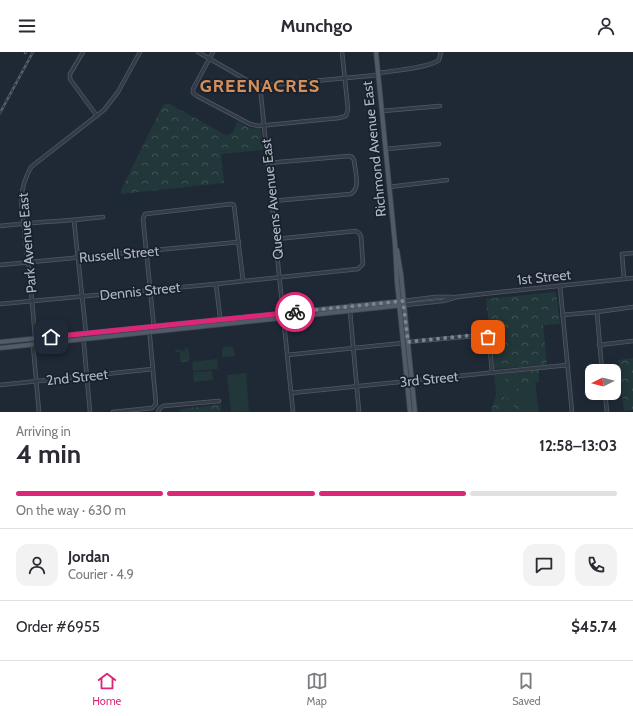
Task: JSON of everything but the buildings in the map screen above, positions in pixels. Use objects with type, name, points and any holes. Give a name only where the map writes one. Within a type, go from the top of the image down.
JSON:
[{"type":"main road","name":"Richmond Avenue East","points":[[376,52],[395,244],[395,260],[409,381]]},
{"type":"main road","name":"1st Street","points":[[0,348],[221,325],[351,306],[401,303]]},
{"type":"main road","name":"1st Street","points":[[0,342],[220,320],[350,311],[401,303]]},
{"type":"main road","points":[[409,381],[410,412]]},
{"type":"main road","points":[[409,381],[415,412]]},
{"type":"street","points":[[83,52],[70,74],[70,79],[97,116]]},
{"type":"street","name":"Park Avenue East","points":[[35,338],[21,200],[22,187],[26,176],[31,167],[97,116],[110,104],[140,52]]},
{"type":"street","points":[[198,52],[250,82],[260,86],[345,78],[398,71],[435,63],[439,60],[441,52]]},
{"type":"street","points":[[213,52],[193,89],[193,93],[250,124],[264,125],[346,116],[348,109],[342,52]]},
{"type":"street","name":"Queens Avenue East","points":[[260,86],[293,412]]},
{"type":"street","points":[[382,111],[440,106]]},
{"type":"street","points":[[386,149],[440,144]]},
{"type":"street","points":[[268,163],[349,156],[354,160],[357,187],[351,194],[272,201]]},
{"type":"street","points":[[389,186],[447,180]]},
{"type":"street","points":[[113,412],[152,408],[157,402],[153,369],[150,290],[143,216],[148,213],[162,211],[234,205],[243,281]]},
{"type":"street","points":[[0,226],[103,218]]},
{"type":"street","points":[[74,221],[82,297],[83,339],[90,412]]},
{"type":"street","name":"Dennis Street","points":[[0,304],[358,269],[364,261],[361,236],[356,231],[276,239]]},
{"type":"street","name":"Russell Street","points":[[0,265],[239,242]]},
{"type":"street","points":[[624,279],[622,254],[633,253]]},
{"type":"street","name":"1st Street","points":[[401,303],[442,301],[457,297],[633,278]]},
{"type":"street","points":[[216,284],[221,325]]},
{"type":"street","points":[[560,286],[572,412]]},
{"type":"street","points":[[351,306],[350,311],[359,412]]},
{"type":"street","points":[[562,315],[633,307]]},
{"type":"street","points":[[597,312],[601,364]]},
{"type":"street","points":[[287,355],[484,334],[488,336],[492,372]]},
{"type":"street","points":[[35,338],[33,345],[39,412]]},
{"type":"street","points":[[599,345],[633,342]]},
{"type":"street","name":"3rd Street","points":[[291,393],[568,365]]},
{"type":"street","name":"2nd Street","points":[[0,385],[153,369]]},
{"type":"street","points":[[606,400],[607,412]]},
{"type":"street","points":[[159,410],[164,406],[219,401]]},
{"type":"green space","points":[[168,103],[226,135],[231,134],[235,129],[237,121],[250,128],[261,129],[263,150],[221,154],[224,183],[121,194],[121,190],[163,105]]},
{"type":"green space","points":[[556,292],[560,324],[543,325],[547,365],[494,369],[486,299]]},
{"type":"green space","points":[[225,346],[232,347],[235,356],[222,357],[222,350]]},
{"type":"green space","points":[[185,348],[188,348],[190,361],[180,362],[180,352],[176,352],[175,349],[185,351]]},
{"type":"green space","points":[[633,358],[633,410],[624,411],[621,386],[621,364],[618,364],[618,360]]},
{"type":"green space","points":[[217,359],[218,369],[193,371],[192,362]]},
{"type":"green space","points":[[539,370],[539,382],[532,383],[529,393],[519,386],[510,388],[511,392],[518,388],[522,390],[523,393],[519,392],[518,396],[514,399],[515,402],[521,401],[523,404],[522,408],[516,410],[512,402],[508,400],[506,396],[507,386],[505,378],[511,380],[520,374]]},
{"type":"green space","points":[[212,371],[213,380],[194,382],[193,372]]},
{"type":"green space","points":[[534,371],[539,412],[493,412],[496,394],[494,375]]},
{"type":"green space","points":[[246,373],[249,411],[231,412],[227,375]]},
{"type":"green space","points":[[500,391],[510,403],[509,412],[491,412],[495,398],[500,396],[498,395]]},
{"type":"green space","points":[[221,404],[221,412],[180,412],[179,409],[200,408]]},
{"type":"railway","points":[[0,113],[33,52]]},
{"type":"way so far","points":[[295,312],[403,301],[408,342],[484,334],[488,337]]},
{"type":"district","name":"GREENACRES","points":[[260,86]]},
{"type":"route","points":[[51,337],[295,312]]}]
